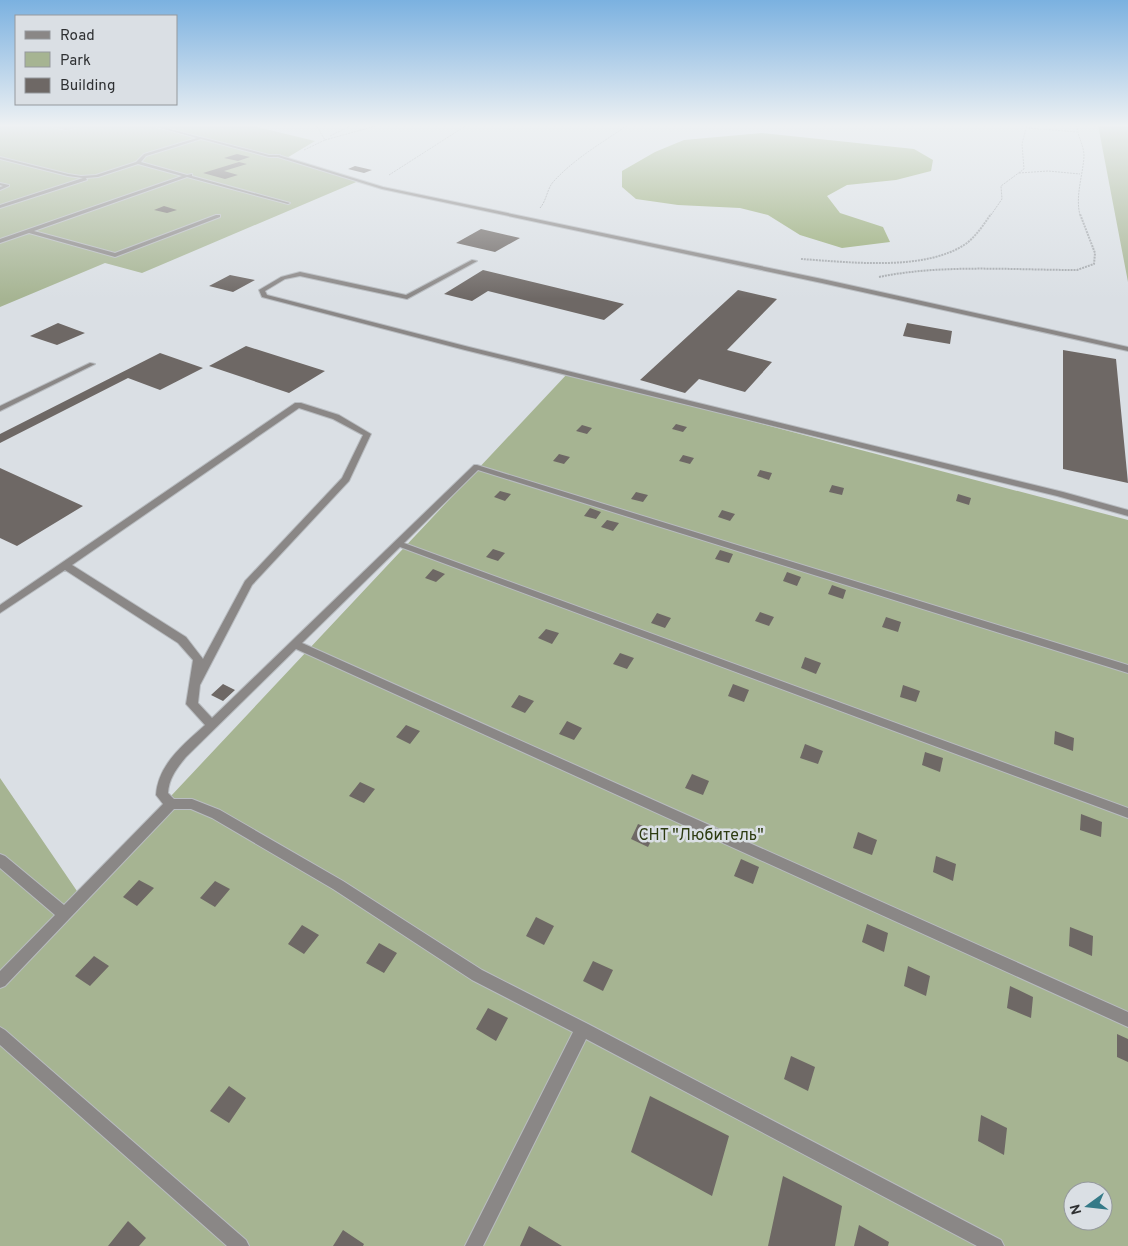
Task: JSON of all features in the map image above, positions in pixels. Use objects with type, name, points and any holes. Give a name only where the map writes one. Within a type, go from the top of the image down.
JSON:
[{"type":"street","points":[[0,207],[74,183]]},
{"type":"street","points":[[0,241],[166,183]]},
{"type":"street","points":[[219,183],[288,203]]},
{"type":"street","points":[[368,183],[1013,322],[1128,349]]},
{"type":"street","points":[[0,184],[7,186],[0,189]]},
{"type":"street","points":[[28,231],[115,254],[218,216]]},
{"type":"street","points":[[474,260],[407,297],[300,274],[283,278],[262,290],[264,296],[1060,494],[1128,513]]},
{"type":"street","points":[[0,409],[92,364]]},
{"type":"street","points":[[0,610],[298,405],[336,416],[367,434],[346,478],[248,583],[194,686]]},
{"type":"street","points":[[995,1246],[477,975],[338,885],[216,814],[192,804],[171,804],[162,795],[162,786],[168,771],[182,754],[478,467],[1128,669]]},
{"type":"street","points":[[399,544],[1128,814]]},
{"type":"street","points":[[65,565],[182,640],[198,659],[192,704],[212,725]]},
{"type":"street","points":[[295,644],[1128,1020]]},
{"type":"street","points":[[0,981],[171,804]]},
{"type":"street","points":[[0,860],[65,915]]},
{"type":"street","points":[[474,1246],[583,1029]]},
{"type":"street","points":[[0,1035],[240,1246]]},
{"type":"path","points":[[519,216],[541,208],[552,183]]},
{"type":"path","points":[[799,259],[889,263],[920,259],[950,251],[966,243],[984,223],[1002,199],[1001,186],[1005,183]]},
{"type":"path","points":[[872,276],[881,277],[903,272],[929,270],[1077,270],[1094,264],[1095,253],[1080,212],[1080,183]]},
{"type":"green space","points":[[0,183],[354,183],[142,273],[105,263],[0,307]]},
{"type":"green space","points":[[622,183],[865,183],[847,185],[827,196],[840,213],[883,227],[890,242],[842,248],[800,235],[768,215],[740,208],[678,205],[636,199],[622,187]]},
{"type":"green space","points":[[1109,183],[1128,183],[1128,282]]},
{"type":"green space","name":"СНТ \"Любитель\"","points":[[568,373],[1128,520],[1128,1246],[0,1246],[0,778],[79,894]]},
{"type":"building","points":[[164,206],[177,210],[167,213],[154,210]]},
{"type":"building","points":[[481,229],[520,238],[495,252],[456,243]]},
{"type":"building","points":[[483,270],[624,304],[604,320],[488,291],[472,301],[444,294]]},
{"type":"building","points":[[230,275],[255,280],[233,292],[209,286]]},
{"type":"building","points":[[738,290],[777,299],[727,350],[772,362],[745,392],[699,379],[685,393],[640,380]]},
{"type":"building","points":[[58,323],[85,333],[57,345],[30,336]]},
{"type":"building","points":[[907,323],[952,331],[950,344],[903,336]]},
{"type":"building","points":[[246,346],[325,371],[289,393],[209,366]]},
{"type":"building","points":[[1063,350],[1116,359],[1128,483],[1063,469]]},
{"type":"building","points":[[160,353],[203,368],[160,390],[128,378],[0,443],[0,434]]},
{"type":"building","points":[[676,424],[687,427],[683,432],[672,429]]},
{"type":"building","points":[[582,425],[592,428],[587,434],[576,431]]},
{"type":"building","points":[[559,454],[570,457],[564,464],[553,461]]},
{"type":"building","points":[[683,455],[694,458],[690,464],[679,461]]},
{"type":"building","points":[[0,468],[83,506],[17,546],[0,538]]},
{"type":"building","points":[[760,470],[772,473],[769,480],[757,476]]},
{"type":"building","points":[[832,485],[844,488],[842,495],[829,492]]},
{"type":"building","points":[[500,491],[511,494],[505,501],[494,497]]},
{"type":"building","points":[[636,492],[648,495],[643,502],[631,499]]},
{"type":"building","points":[[958,494],[971,498],[969,505],[956,501]]},
{"type":"building","points":[[590,508],[601,512],[596,519],[584,516]]},
{"type":"building","points":[[722,510],[735,514],[730,521],[718,517]]},
{"type":"building","points":[[607,520],[619,523],[613,531],[601,527]]},
{"type":"building","points":[[493,549],[505,553],[498,561],[486,557]]},
{"type":"building","points":[[720,550],[733,554],[729,563],[715,559]]},
{"type":"building","points":[[433,569],[445,574],[436,582],[425,578]]},
{"type":"building","points":[[787,572],[801,577],[797,586],[783,581]]},
{"type":"building","points":[[832,585],[846,590],[843,599],[828,594]]},
{"type":"building","points":[[760,612],[774,617],[769,626],[755,621]]},
{"type":"building","points":[[657,613],[671,618],[665,628],[651,623]]},
{"type":"building","points":[[886,617],[901,622],[898,632],[882,627]]},
{"type":"building","points":[[546,629],[559,633],[552,644],[538,638]]},
{"type":"building","points":[[620,653],[634,658],[627,669],[613,664]]},
{"type":"building","points":[[805,657],[821,663],[816,674],[801,668]]},
{"type":"building","points":[[223,684],[235,690],[223,701],[211,695]]},
{"type":"building","points":[[733,684],[749,690],[744,702],[728,696]]},
{"type":"building","points":[[903,685],[920,691],[916,702],[900,697]]},
{"type":"building","points":[[519,695],[534,701],[525,713],[511,707]]},
{"type":"building","points":[[567,721],[582,728],[574,740],[559,734]]},
{"type":"building","points":[[406,725],[420,731],[410,744],[396,737]]},
{"type":"building","points":[[1055,731],[1074,738],[1073,751],[1054,744]]},
{"type":"building","points":[[805,744],[823,751],[818,764],[800,758]]},
{"type":"building","points":[[925,752],[943,758],[940,772],[922,765]]},
{"type":"building","points":[[692,774],[709,781],[703,795],[685,788]]},
{"type":"building","points":[[360,782],[375,789],[364,803],[349,796]]},
{"type":"building","points":[[1081,814],[1102,822],[1101,837],[1080,830]]},
{"type":"building","points":[[638,824],[656,831],[648,847],[631,839]]},
{"type":"building","points":[[858,832],[877,840],[872,855],[853,848]]},
{"type":"building","points":[[936,856],[956,864],[953,881],[933,872]]},
{"type":"building","points":[[741,859],[759,867],[753,884],[734,876]]},
{"type":"building","points":[[139,880],[154,888],[137,906],[123,897]]},
{"type":"building","points":[[215,881],[230,889],[215,907],[200,898]]},
{"type":"building","points":[[536,917],[554,926],[544,945],[526,936]]},
{"type":"building","points":[[867,924],[888,933],[884,952],[862,942]]},
{"type":"building","points":[[302,925],[319,935],[304,954],[288,944]]},
{"type":"building","points":[[1070,927],[1093,936],[1092,956],[1069,946]]},
{"type":"building","points":[[379,943],[397,953],[384,973],[366,963]]},
{"type":"building","points":[[94,956],[109,966],[90,986],[75,976]]},
{"type":"building","points":[[593,961],[613,970],[603,991],[583,981]]},
{"type":"building","points":[[908,966],[930,976],[926,996],[904,986]]},
{"type":"building","points":[[1010,986],[1033,997],[1031,1018],[1007,1008]]},
{"type":"building","points":[[488,1008],[508,1018],[496,1041],[476,1029]]},
{"type":"building","points":[[1117,1034],[1128,1039],[1128,1062],[1117,1057]]},
{"type":"building","points":[[791,1056],[815,1067],[808,1091],[784,1079]]},
{"type":"building","points":[[229,1086],[246,1098],[229,1123],[210,1111]]},
{"type":"building","points":[[650,1096],[729,1136],[712,1196],[631,1152]]},
{"type":"building","points":[[981,1115],[1007,1128],[1004,1155],[978,1141]]},
{"type":"building","points":[[783,1176],[842,1206],[835,1246],[768,1246]]},
{"type":"building","points":[[128,1221],[146,1238],[139,1246],[108,1246]]},
{"type":"building","points":[[859,1225],[889,1242],[888,1246],[854,1246]]},
{"type":"building","points":[[529,1226],[562,1246],[520,1246]]},
{"type":"building","points":[[343,1230],[364,1244],[363,1246],[333,1246]]}]
